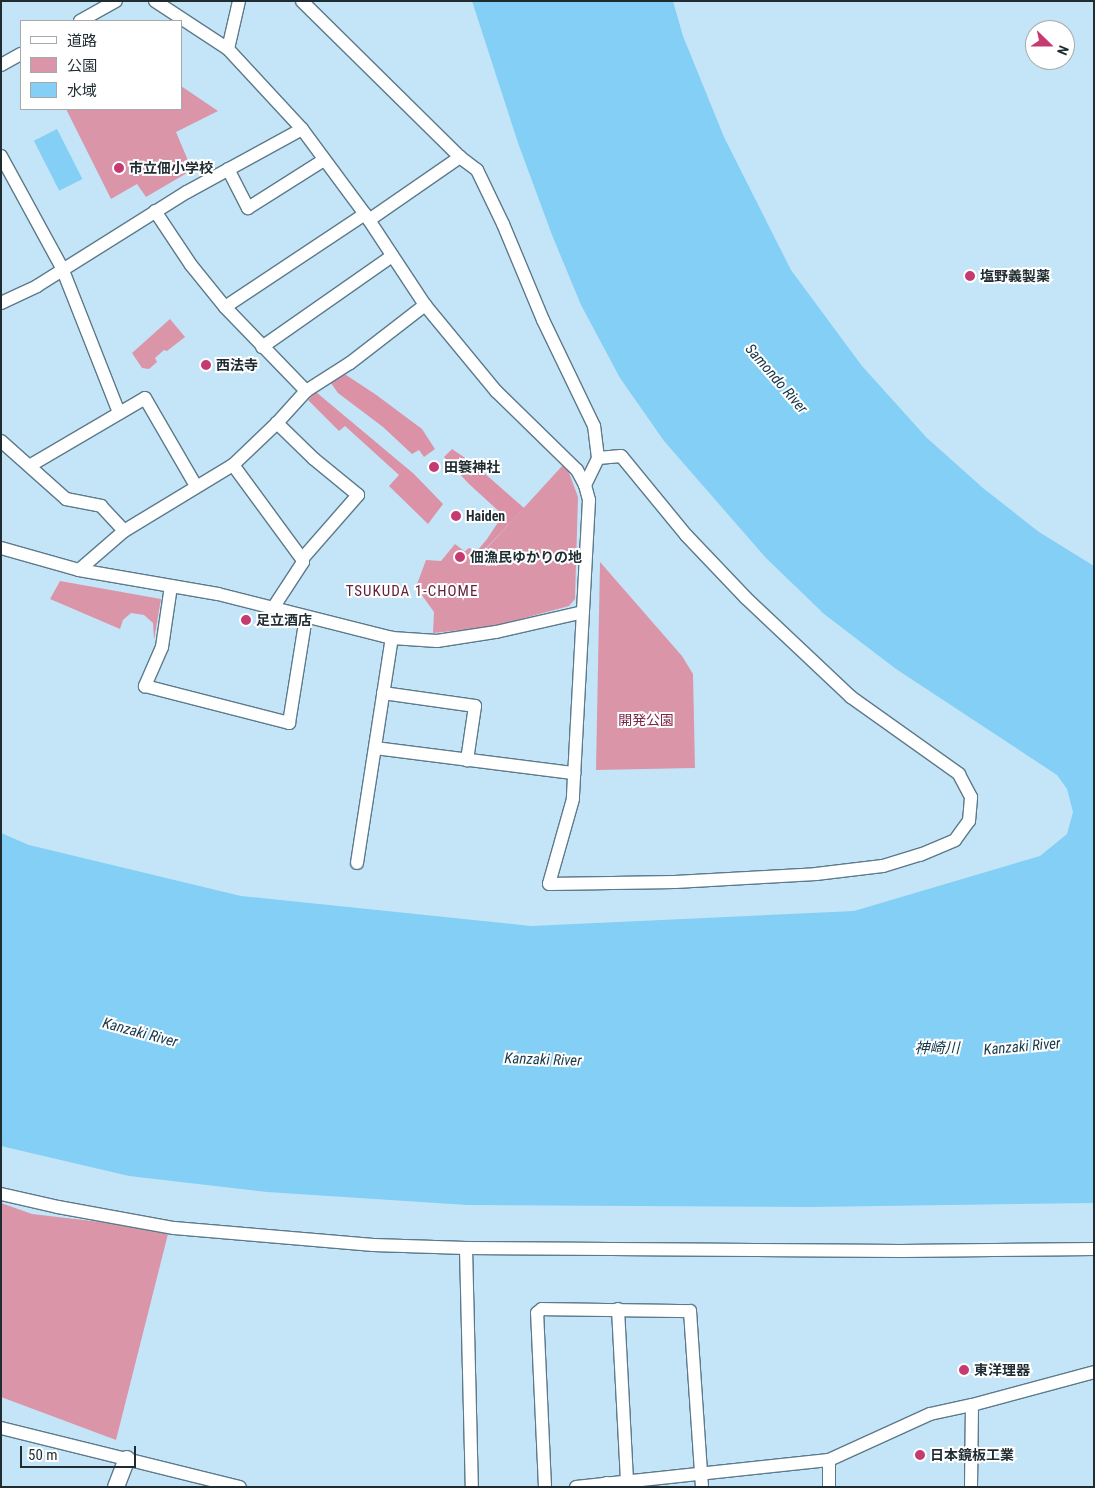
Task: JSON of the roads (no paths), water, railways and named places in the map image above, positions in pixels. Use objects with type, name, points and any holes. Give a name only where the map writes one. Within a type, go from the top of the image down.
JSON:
[{"type":"street","points":[[82,20],[116,1]]},
{"type":"street","points":[[155,1],[228,49],[302,129],[367,217],[425,305],[496,391],[577,470],[585,486],[589,500],[573,799],[549,884],[675,882],[816,874],[883,866],[920,855],[955,840],[969,821],[971,798],[959,774],[851,697],[746,598],[686,536],[621,456],[598,458]]},
{"type":"street","points":[[228,49],[239,1]]},
{"type":"street","points":[[302,1],[460,157],[477,170],[504,224],[543,320],[594,426],[598,458],[585,486]]},
{"type":"street","points":[[1,65],[20,55]]},
{"type":"street","points":[[1,302],[36,286],[155,211],[302,129]]},
{"type":"street","points":[[1,156],[6,180],[62,268],[119,413]]},
{"type":"street","points":[[225,307],[460,157]]},
{"type":"street","points":[[228,169],[248,208],[324,160]]},
{"type":"street","points":[[155,211],[190,265],[225,307],[306,392]]},
{"type":"street","points":[[262,347],[392,256]]},
{"type":"street","points":[[79,570],[124,531],[233,465],[306,392],[350,363],[425,305]]},
{"type":"street","points":[[30,465],[145,398],[196,486]]},
{"type":"street","points":[[273,608],[303,562],[302,559],[358,495],[314,459],[277,423]]},
{"type":"street","points":[[1,441],[66,499],[101,506],[124,531]]},
{"type":"street","points":[[233,465],[302,559]]},
{"type":"street","points":[[1,548],[79,570],[218,594],[392,638],[437,641],[496,632],[583,612]]},
{"type":"street","points":[[172,586],[162,648],[145,686],[289,723],[306,617]]},
{"type":"street","points":[[357,863],[392,638]]},
{"type":"street","points":[[383,692],[475,706],[467,760]]},
{"type":"street","points":[[374,748],[574,773]]},
{"type":"street","points":[[1,1194],[58,1207],[174,1228],[364,1244],[466,1248],[901,1251],[1094,1249]]},
{"type":"street","points":[[466,1248],[472,1487]]},
{"type":"street","points":[[544,1487],[537,1313],[542,1309],[690,1311],[702,1481]]},
{"type":"street","points":[[618,1309],[627,1483]]},
{"type":"street","points":[[576,1487],[627,1483],[702,1481],[830,1460],[930,1414],[972,1405],[1094,1372]]},
{"type":"street","points":[[971,1487],[972,1405]]},
{"type":"street","points":[[1,1428],[240,1487]]},
{"type":"street","points":[[116,1487],[127,1459]]},
{"type":"street","points":[[829,1487],[830,1460]]},
{"type":"water","name":"神崎川","points":[[472,1],[673,1],[683,36],[724,137],[791,270],[862,366],[927,438],[983,488],[1039,532],[1094,566],[1094,1203],[811,1207],[467,1205],[267,1192],[129,1176],[1,1146],[1,833],[29,845],[241,896],[531,926],[854,911],[1040,856],[1067,834],[1073,812],[1067,789],[1057,775],[896,669],[824,614],[766,558],[664,441],[620,378],[581,305],[552,235],[518,143]]},
{"type":"water","points":[[57,129],[82,179],[59,191],[34,141]]},
{"type":"place","name":"市立佃小学校","points":[[119,168]]},
{"type":"place","name":"塩野義製薬","points":[[970,276]]},
{"type":"place","name":"西法寺","points":[[206,365]]},
{"type":"place","name":"田簑神社","points":[[434,467]]},
{"type":"place","name":"Haiden","points":[[456,516]]},
{"type":"place","name":"佃漁民ゆかりの地","points":[[460,557]]},
{"type":"place","name":"足立酒店","points":[[246,620]]},
{"type":"place","name":"東洋理器","points":[[964,1370]]},
{"type":"place","name":"日本鏡板工業","points":[[920,1455]]},
{"type":"district","name":"TSUKUDA 1-CHOME","points":[[412,592]]},
{"type":"water label","name":"Samondo River","points":[[776,379]]},
{"type":"water label","name":"Kanzaki River","points":[[140,1033]]},
{"type":"water label","name":"Kanzaki River","points":[[1022,1047]]},
{"type":"water label","name":"Kanzaki River","points":[[543,1060]]},
{"type":"park label","name":"開発公園","points":[[646,720]]}]
